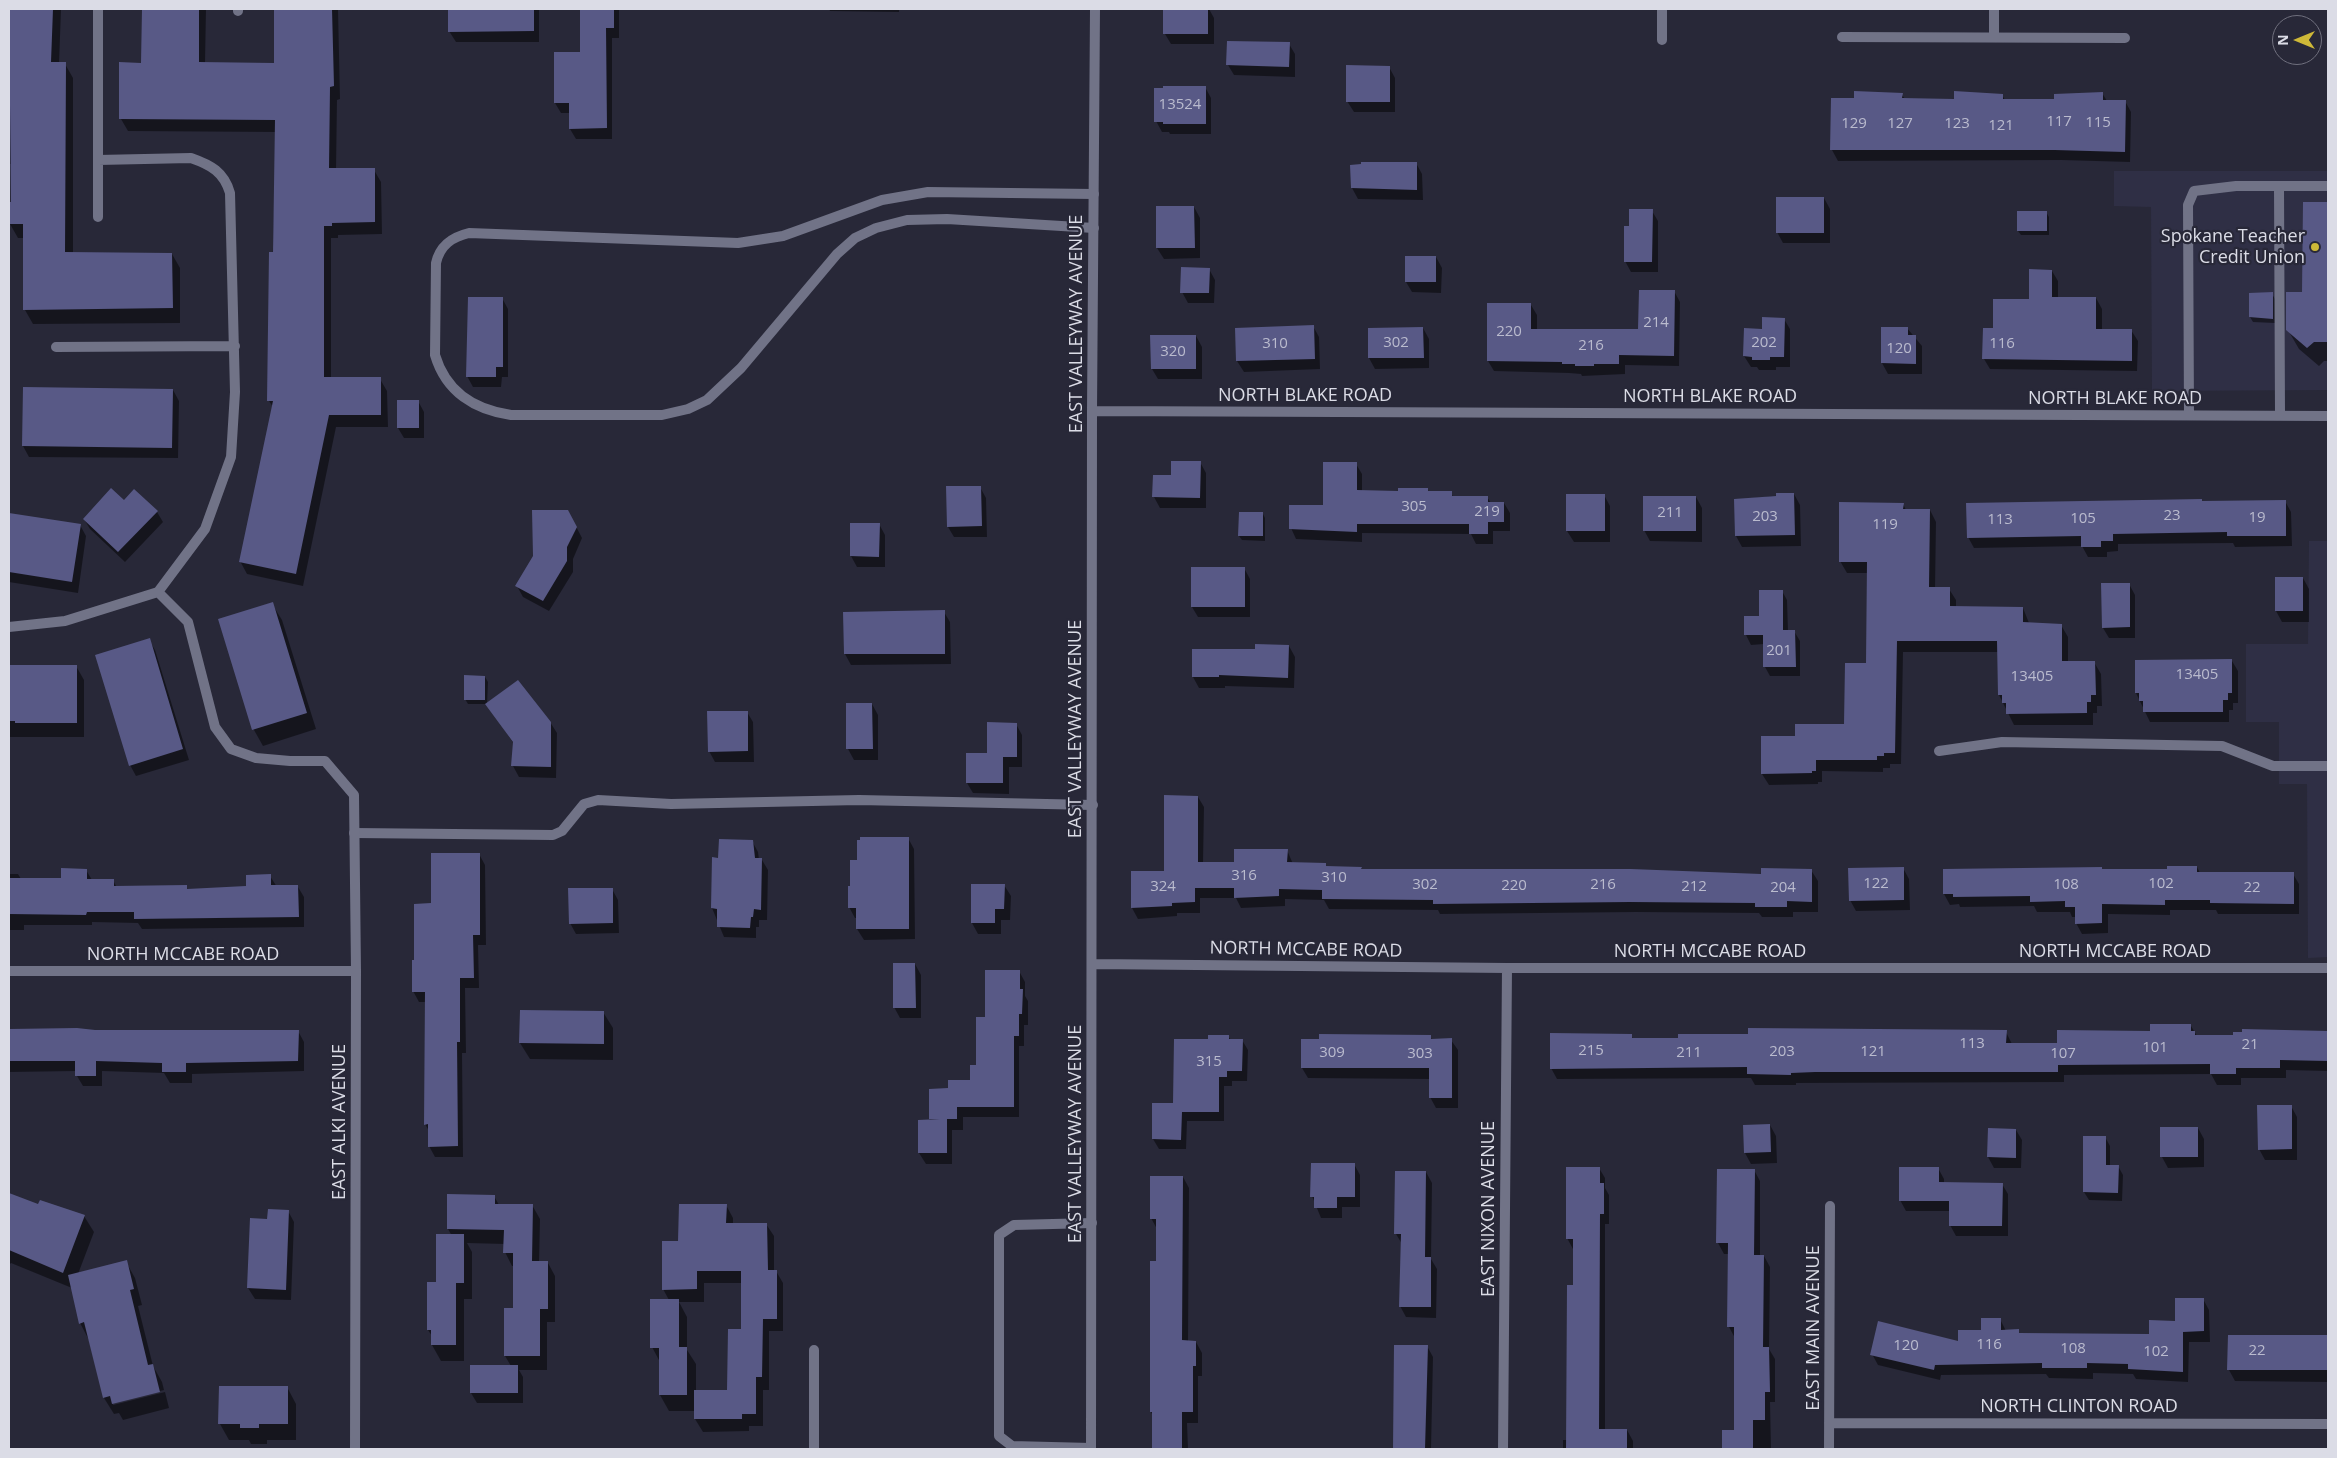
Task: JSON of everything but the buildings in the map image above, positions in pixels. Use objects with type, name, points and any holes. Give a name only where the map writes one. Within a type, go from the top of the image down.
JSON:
[{"type":"street","points":[[98,9],[98,217]]},
{"type":"street","name":"EAST VALLEYWAY AVENUE","points":[[1091,1448],[1093,964],[1092,411],[1095,9]]},
{"type":"street","points":[[1662,9],[1662,40]]},
{"type":"street","points":[[1994,9],[1994,37]]},
{"type":"street","points":[[1842,37],[2125,38]]},
{"type":"street","points":[[9,627],[65,621],[158,592],[204,529],[230,457],[235,392],[235,346],[230,193],[227,182],[219,172],[205,163],[191,158],[98,160]]},
{"type":"street","points":[[2189,415],[2188,205],[2194,191],[2236,186],[2328,186]]},
{"type":"street","points":[[2279,186],[2280,416]]},
{"type":"street","points":[[1094,194],[928,192],[906,194],[882,200],[784,236],[738,244],[469,233],[456,236],[445,244],[438,254],[436,263],[435,355],[439,369],[455,392],[477,406],[495,413],[512,415],[673,414],[707,400],[741,368],[837,254],[855,238],[876,228],[907,220],[947,219],[1094,228]]},
{"type":"street","points":[[56,347],[235,346]]},
{"type":"street","name":"NORTH BLAKE ROAD","points":[[1092,411],[2328,416]]},
{"type":"street","name":"EAST ALKI AVENUE","points":[[158,592],[188,622],[216,727],[230,749],[256,758],[290,761],[325,761],[354,795],[356,971],[355,1449]]},
{"type":"street","points":[[1939,751],[2002,742],[2222,746],[2273,766],[2328,766]]},
{"type":"street","points":[[354,833],[553,835],[562,831],[584,804],[598,800],[671,804],[869,800],[1093,805]]},
{"type":"street","name":"NORTH MCCABE ROAD","points":[[1093,964],[1507,968],[2328,968]]},
{"type":"street","name":"EAST NIXON AVENUE","points":[[1503,1449],[1507,968]]},
{"type":"street","name":"NORTH MCCABE ROAD","points":[[9,971],[356,971]]},
{"type":"street","name":"EAST MAIN AVENUE","points":[[1829,1449],[1830,1206]]},
{"type":"street","points":[[1091,1448],[1012,1446],[999,1436],[999,1235],[1014,1224],[1092,1223]]},
{"type":"street","points":[[814,1350],[814,1449]]},
{"type":"street","name":"NORTH CLINTON ROAD","points":[[1829,1423],[2328,1424]]},
{"type":"shaded area","points":[[2328,9],[2328,10],[2232,10]]},
{"type":"shaded area","points":[[2114,171],[2328,171],[2328,390],[2152,391],[2151,207],[2114,206]]},
{"type":"shaded area","points":[[2309,541],[2328,541],[2328,957],[2308,958],[2307,784],[2279,784],[2279,722],[2246,722],[2246,644],[2308,644]]},
{"type":"place","name":"Spokane Teacher Credit Union","points":[[2315,247]]}]
